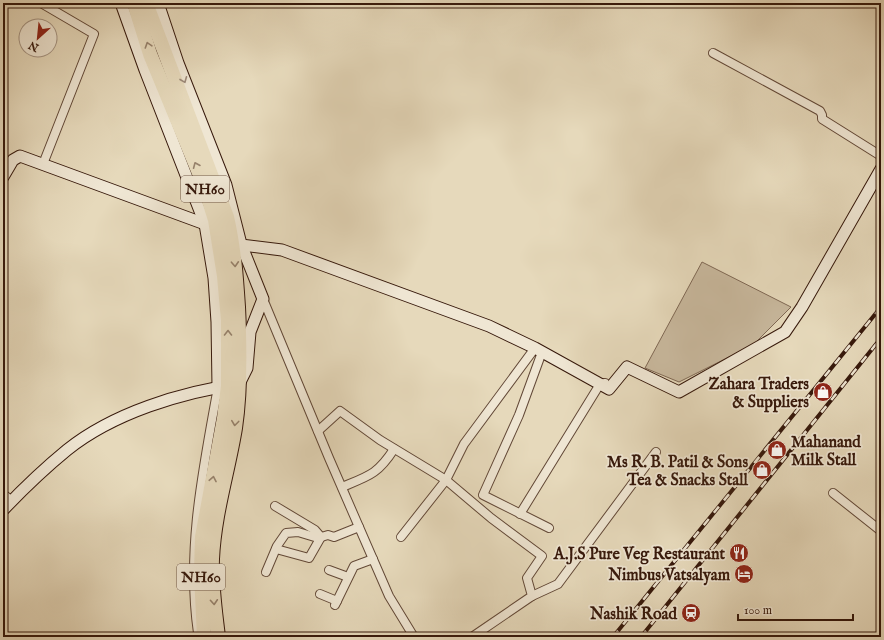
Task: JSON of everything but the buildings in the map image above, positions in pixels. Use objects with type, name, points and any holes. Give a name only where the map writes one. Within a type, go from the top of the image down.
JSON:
[{"type":"highway","name":"NH60","points":[[134,3],[150,54],[204,184],[215,220],[221,249],[228,320],[228,386],[224,418],[202,537],[201,574],[204,637]]},
{"type":"highway","name":"NH60","points":[[146,3],[237,244],[240,344],[228,386],[235,427],[221,494],[212,558],[214,602],[218,637]]},
{"type":"street","points":[[41,3],[94,34],[43,164]]},
{"type":"street","points":[[121,3],[145,70],[205,224],[214,285],[219,363],[228,386],[198,495],[193,549],[193,602],[198,637]]},
{"type":"street","points":[[158,3],[178,63],[226,185],[237,244],[263,299],[389,596],[414,637]]},
{"type":"street","points":[[713,53],[820,111],[822,119],[881,156]]},
{"type":"street","points":[[3,177],[13,160],[20,156],[205,224]]},
{"type":"street","points":[[237,244],[282,250],[489,326],[539,350],[610,389],[627,367],[679,392],[785,332],[802,307],[881,169]]},
{"type":"street","points":[[3,510],[7,498],[68,449],[97,430],[141,409],[228,386],[247,368],[250,332],[263,299]]},
{"type":"street","points":[[401,537],[446,480],[464,444],[539,350]]},
{"type":"street","points":[[539,350],[519,415],[483,495],[549,528]]},
{"type":"street","points":[[520,514],[600,384]]},
{"type":"street","points":[[318,431],[340,411],[394,449],[446,480],[491,518],[542,556],[527,578],[532,596]]},
{"type":"street","points":[[342,487],[366,477],[382,466],[394,449]]},
{"type":"street","points":[[472,637],[532,596],[558,584],[656,452]]},
{"type":"street","points":[[833,493],[881,531]]},
{"type":"street","points":[[275,506],[315,530],[321,537]]},
{"type":"street","points":[[266,572],[276,549],[284,535],[288,533],[298,532],[321,537],[328,535],[337,537],[359,527]]},
{"type":"street","points":[[276,549],[309,558],[321,537]]},
{"type":"street","points":[[320,594],[336,603],[354,566],[373,559]]},
{"type":"street","points":[[329,570],[348,577]]},
{"type":"shaded area","points":[[702,262],[791,307],[753,345],[679,382],[645,368]]},
{"type":"railway","points":[[613,637],[881,307]]},
{"type":"railway","points":[[641,637],[881,338]]},
{"type":"place","name":"Zahara Traders & Suppliers","points":[[823,392]]},
{"type":"place","name":"Mahanand Milk Stall","points":[[777,450]]},
{"type":"place","name":"Ms R. B. Patil & Sons Tea & Snacks Stall","points":[[762,470]]},
{"type":"place","name":"A.J.S Pure Veg Restaurant","points":[[739,553]]},
{"type":"place","name":"Nimbus Vatsalyam","points":[[744,574]]},
{"type":"place","name":"Nashik Road","points":[[691,613]]}]
